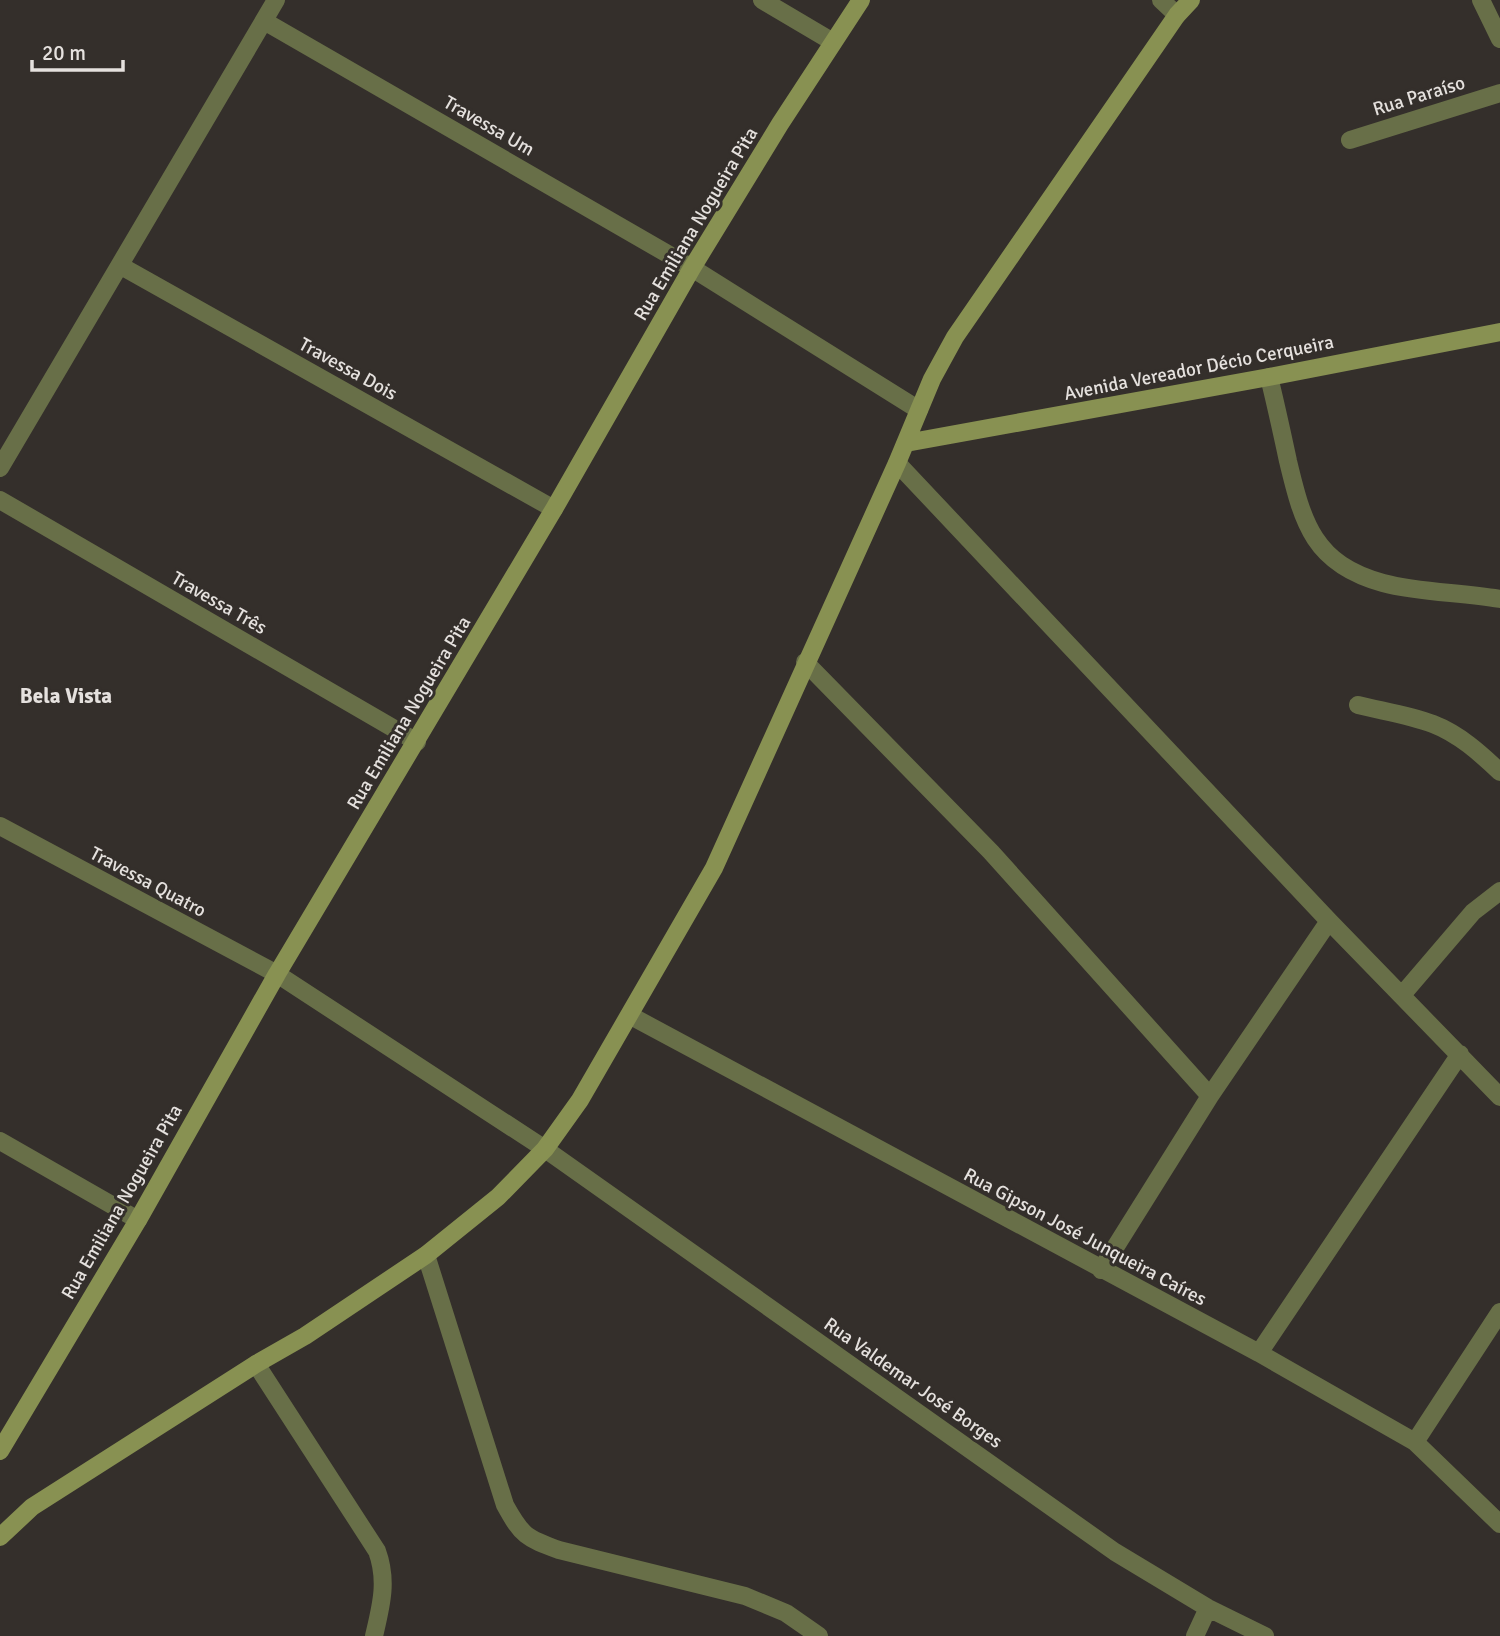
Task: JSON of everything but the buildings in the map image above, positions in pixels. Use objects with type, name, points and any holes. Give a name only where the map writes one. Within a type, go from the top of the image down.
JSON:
[{"type":"street","points":[[0,468],[276,0]]},
{"type":"street","points":[[762,0],[833,42]]},
{"type":"street","name":"Rua Emiliana Nogueira Pita","points":[[0,1451],[138,1220],[277,974],[554,509],[692,268],[780,124],[861,0]]},
{"type":"street","points":[[1161,0],[1177,15]]},
{"type":"street","points":[[0,1526],[316,1329],[426,1255],[498,1197],[545,1149],[580,1100],[631,1016],[714,868],[906,443],[932,379],[955,337],[1177,15],[1191,0]]},
{"type":"street","points":[[1481,0],[1500,39]]},
{"type":"street","name":"Travessa Um","points":[[264,21],[692,268],[919,410]]},
{"type":"street","name":"Rua Paraíso","points":[[1350,140],[1500,93]]},
{"type":"street","name":"Travessa Dois","points":[[121,266],[554,509]]},
{"type":"street","name":"Avenida Vereador Décio Cerqueira","points":[[906,443],[1500,332]]},
{"type":"street","points":[[1269,377],[1298,505],[1310,533],[1329,556],[1348,569],[1384,583],[1500,599]]},
{"type":"street","points":[[897,463],[1500,1097]]},
{"type":"street","name":"Travessa Três","points":[[0,500],[417,742]]},
{"type":"street","points":[[806,662],[992,852],[1210,1096]]},
{"type":"street","points":[[1358,705],[1432,724],[1454,734],[1500,772]]},
{"type":"street","name":"Travessa Quatro","points":[[0,826],[277,974],[545,1149]]},
{"type":"street","points":[[1402,995],[1473,912],[1500,891]]},
{"type":"street","points":[[1101,1270],[1210,1096],[1329,920]]},
{"type":"street","name":"Rua Gipson José Junqueira Caíres","points":[[631,1016],[1259,1353],[1415,1442],[1500,1524]]},
{"type":"street","points":[[1259,1353],[1460,1054]]},
{"type":"street","points":[[0,1141],[138,1220]]},
{"type":"street","name":"Rua Valdemar José Borges","points":[[545,1149],[1115,1552],[1208,1608],[1265,1636]]},
{"type":"street","points":[[426,1255],[505,1505],[521,1533],[559,1550],[745,1596],[786,1614],[819,1636]]},
{"type":"street","points":[[1415,1442],[1500,1312]]},
{"type":"street","points":[[256,1364],[377,1551],[383,1567],[384,1587],[374,1636]]},
{"type":"street","points":[[0,1537],[32,1507]]},
{"type":"street","points":[[1195,1636],[1208,1608]]},
{"type":"district","name":"Bela Vista","points":[[66,696]]}]
